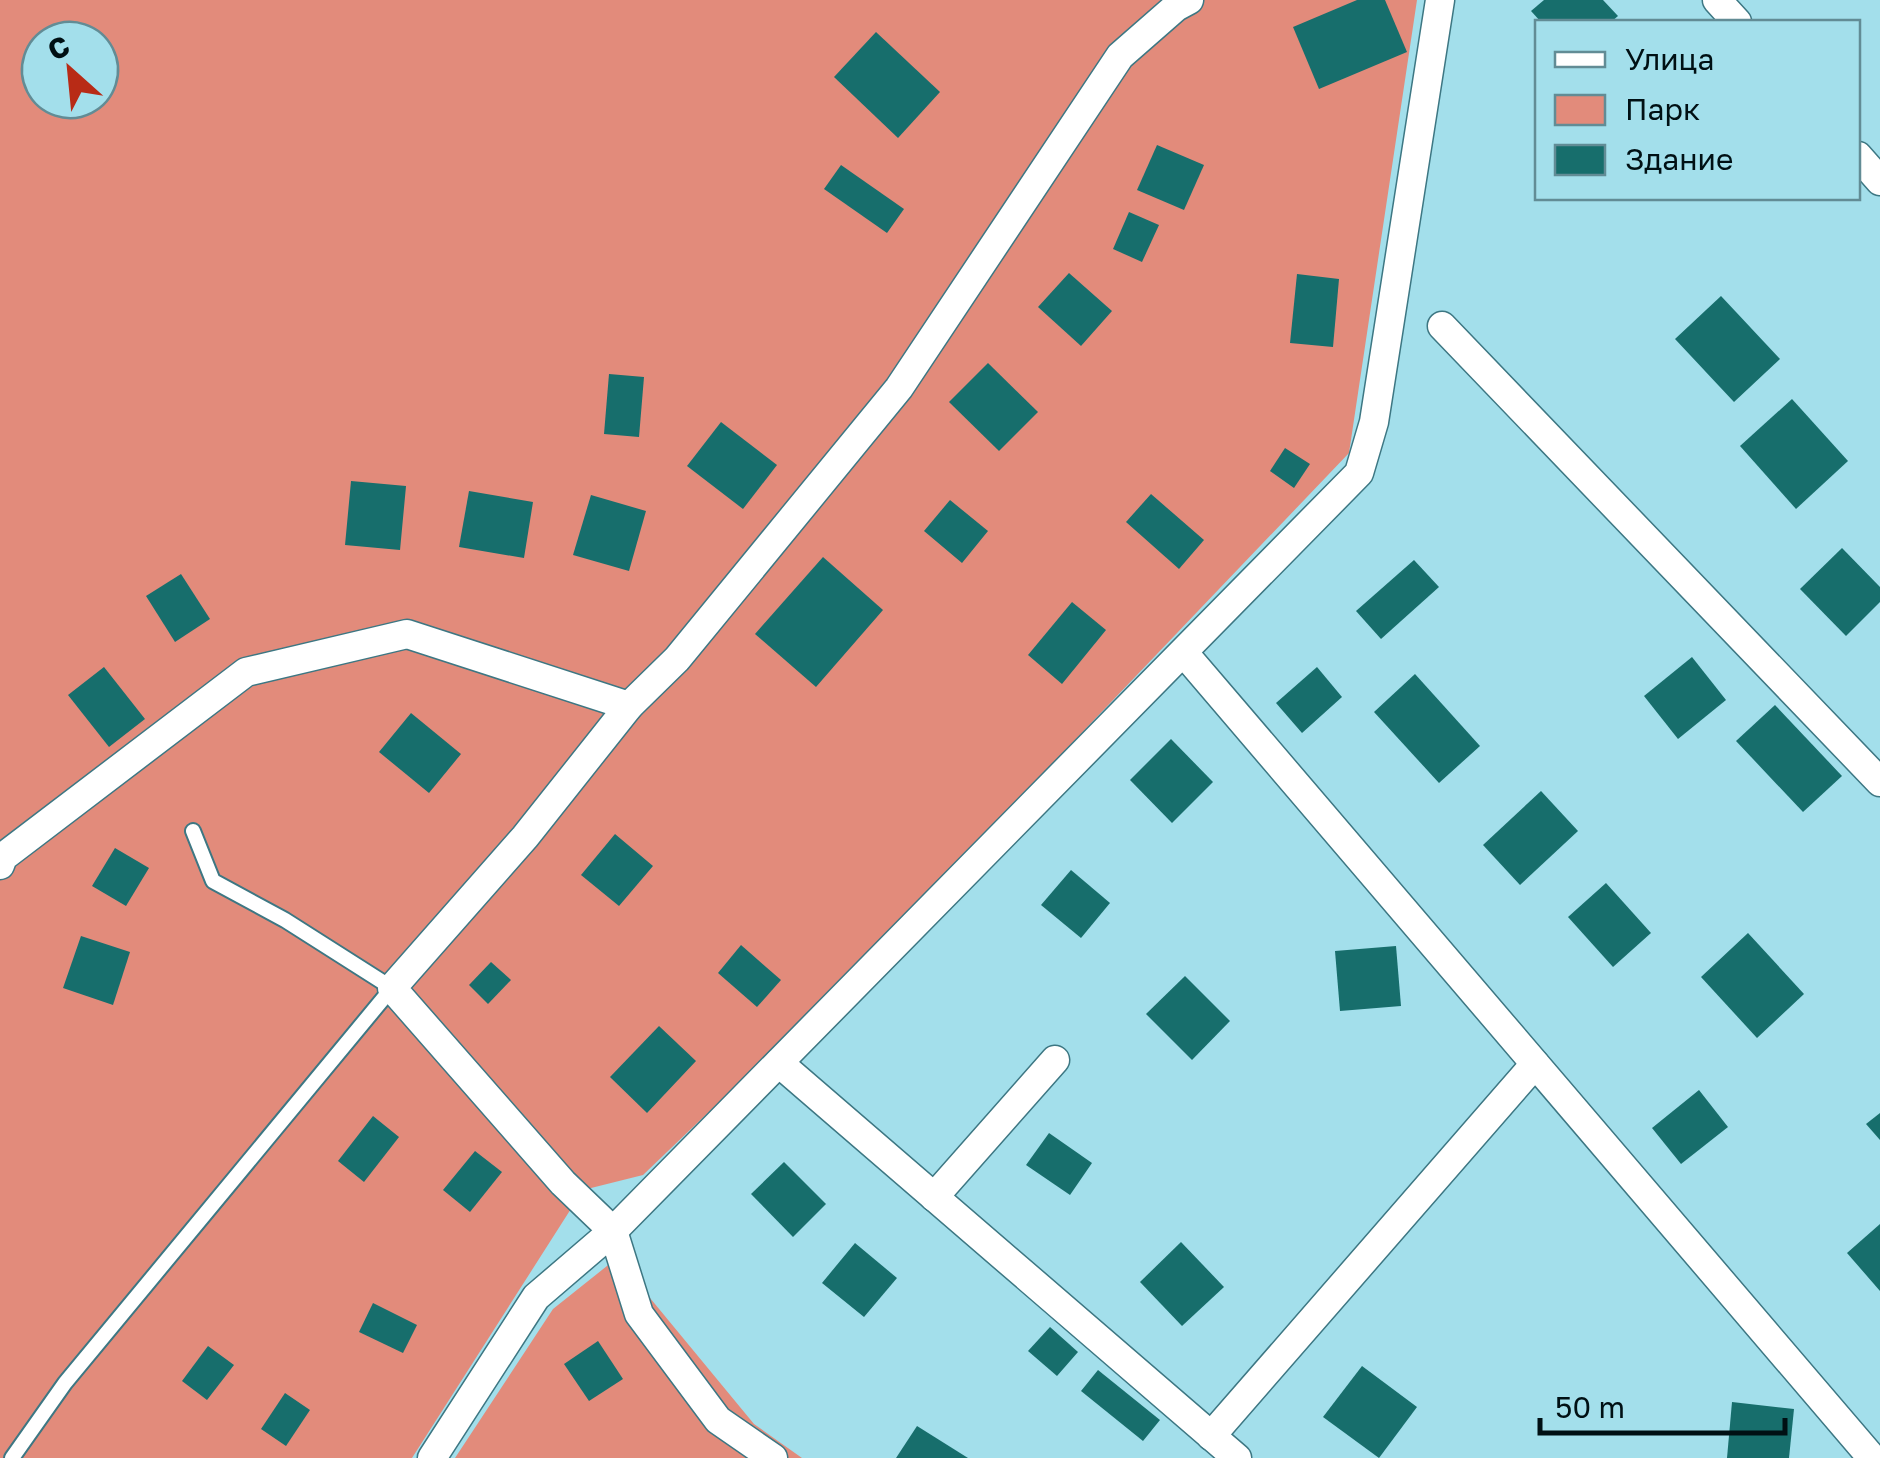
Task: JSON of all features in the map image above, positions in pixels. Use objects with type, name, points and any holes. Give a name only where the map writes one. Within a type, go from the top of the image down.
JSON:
[{"type":"street","points":[[773,1458],[718,1420],[639,1314],[613,1232],[563,1184],[392,988],[525,837],[629,706],[678,659],[899,388],[1120,56],[1176,6],[1189,0]]},
{"type":"street","points":[[432,1458],[536,1297],[613,1232],[1359,473],[1374,422],[1440,0]]},
{"type":"street","points":[[1717,0],[1735,20]]},
{"type":"street","points":[[1860,158],[1880,181]]},
{"type":"street","points":[[1442,326],[1880,782]]},
{"type":"street","points":[[0,865],[3,856],[246,672],[407,634],[629,706]]},
{"type":"street","points":[[1184,652],[1872,1458]]},
{"type":"street","points":[[934,1197],[1055,1060]]},
{"type":"street","points":[[779,1063],[1224,1451],[1535,1064]]},
{"type":"lane","points":[[12,1458],[65,1382],[392,988],[285,920],[213,881],[193,831]]},
{"type":"green space","points":[[0,0],[1417,0],[1349,453],[839,987],[643,1175],[583,1190],[412,1458],[0,1458]]},
{"type":"green space","points":[[617,1258],[754,1424],[802,1458],[455,1458],[553,1309]]},
{"type":"building","points":[[1357,0],[1385,0],[1407,52],[1319,89],[1293,27]]},
{"type":"building","points":[[1544,0],[1603,0],[1618,16],[1613,20],[1539,20],[1531,11]]},
{"type":"building","points":[[876,32],[940,92],[898,138],[834,77]]},
{"type":"building","points":[[1157,145],[1204,165],[1184,210],[1137,190]]},
{"type":"building","points":[[841,165],[904,209],[887,233],[824,189]]},
{"type":"building","points":[[1129,212],[1159,225],[1142,262],[1113,249]]},
{"type":"building","points":[[1069,273],[1112,311],[1081,346],[1038,307]]},
{"type":"building","points":[[1297,274],[1339,279],[1333,347],[1290,343]]},
{"type":"building","points":[[1721,296],[1780,359],[1734,402],[1675,339]]},
{"type":"building","points":[[988,363],[1038,412],[999,451],[949,402]]},
{"type":"building","points":[[609,374],[644,377],[639,437],[604,434]]},
{"type":"building","points":[[1792,399],[1848,461],[1796,509],[1740,446]]},
{"type":"building","points":[[721,422],[777,465],[743,509],[687,466]]},
{"type":"building","points":[[1285,448],[1310,464],[1294,488],[1270,471]]},
{"type":"building","points":[[351,481],[406,486],[400,550],[345,545]]},
{"type":"building","points":[[469,491],[533,502],[524,558],[459,547]]},
{"type":"building","points":[[1151,494],[1204,540],[1179,569],[1126,522]]},
{"type":"building","points":[[591,495],[646,511],[629,571],[573,555]]},
{"type":"building","points":[[950,500],[988,531],[962,563],[924,531]]},
{"type":"building","points":[[1842,548],[1880,587],[1880,602],[1846,636],[1800,589]]},
{"type":"building","points":[[823,557],[883,610],[816,687],[755,634]]},
{"type":"building","points":[[1414,560],[1439,587],[1381,639],[1356,611]]},
{"type":"building","points":[[181,574],[210,619],[175,642],[146,596]]},
{"type":"building","points":[[1072,602],[1106,630],[1062,684],[1028,655]]},
{"type":"building","points":[[1692,657],[1726,700],[1678,739],[1644,696]]},
{"type":"building","points":[[104,667],[145,719],[109,747],[68,695]]},
{"type":"building","points":[[1317,667],[1342,697],[1302,733],[1276,703]]},
{"type":"building","points":[[1415,674],[1480,746],[1439,783],[1374,712]]},
{"type":"building","points":[[1775,705],[1842,776],[1803,812],[1736,741]]},
{"type":"building","points":[[411,713],[461,754],[429,793],[379,752]]},
{"type":"building","points":[[1171,739],[1213,782],[1172,823],[1130,780]]},
{"type":"building","points":[[1541,791],[1578,831],[1520,885],[1483,845]]},
{"type":"building","points":[[615,834],[653,866],[619,906],[581,875]]},
{"type":"building","points":[[115,848],[149,868],[126,906],[92,886]]},
{"type":"building","points":[[1071,870],[1110,903],[1081,938],[1041,905]]},
{"type":"building","points":[[1606,883],[1651,933],[1613,967],[1568,917]]},
{"type":"building","points":[[1748,933],[1804,994],[1757,1038],[1701,977]]},
{"type":"building","points":[[81,936],[130,952],[113,1005],[63,988]]},
{"type":"building","points":[[741,945],[781,980],[757,1007],[718,973]]},
{"type":"building","points":[[1396,946],[1401,1006],[1340,1011],[1335,951]]},
{"type":"building","points":[[491,962],[511,980],[488,1004],[469,985]]},
{"type":"building","points":[[1185,976],[1230,1021],[1192,1060],[1146,1014]]},
{"type":"building","points":[[659,1026],[696,1061],[647,1113],[610,1077]]},
{"type":"building","points":[[1699,1090],[1728,1127],[1681,1164],[1652,1128]]},
{"type":"building","points":[[1880,1113],[1880,1140],[1866,1124]]},
{"type":"building","points":[[373,1116],[399,1137],[364,1182],[338,1161]]},
{"type":"building","points":[[1049,1133],[1092,1163],[1070,1195],[1026,1165]]},
{"type":"building","points":[[475,1151],[502,1172],[470,1212],[443,1190]]},
{"type":"building","points":[[784,1162],[826,1204],[793,1237],[751,1194]]},
{"type":"building","points":[[1880,1224],[1880,1291],[1847,1253]]},
{"type":"building","points":[[1181,1242],[1224,1287],[1182,1326],[1140,1282]]},
{"type":"building","points":[[855,1243],[897,1278],[864,1317],[822,1283]]},
{"type":"building","points":[[373,1303],[417,1325],[403,1353],[359,1332]]},
{"type":"building","points":[[1050,1327],[1078,1352],[1057,1376],[1028,1351]]},
{"type":"building","points":[[598,1341],[623,1379],[589,1401],[564,1364]]},
{"type":"building","points":[[208,1346],[234,1365],[207,1400],[182,1381]]},
{"type":"building","points":[[1362,1366],[1417,1407],[1379,1458],[1323,1417]]},
{"type":"building","points":[[1098,1370],[1160,1420],[1143,1441],[1081,1391]]},
{"type":"building","points":[[285,1393],[310,1410],[286,1446],[261,1429]]},
{"type":"building","points":[[1732,1402],[1794,1409],[1789,1458],[1727,1458]]},
{"type":"building","points":[[917,1426],[968,1458],[896,1458]]}]
